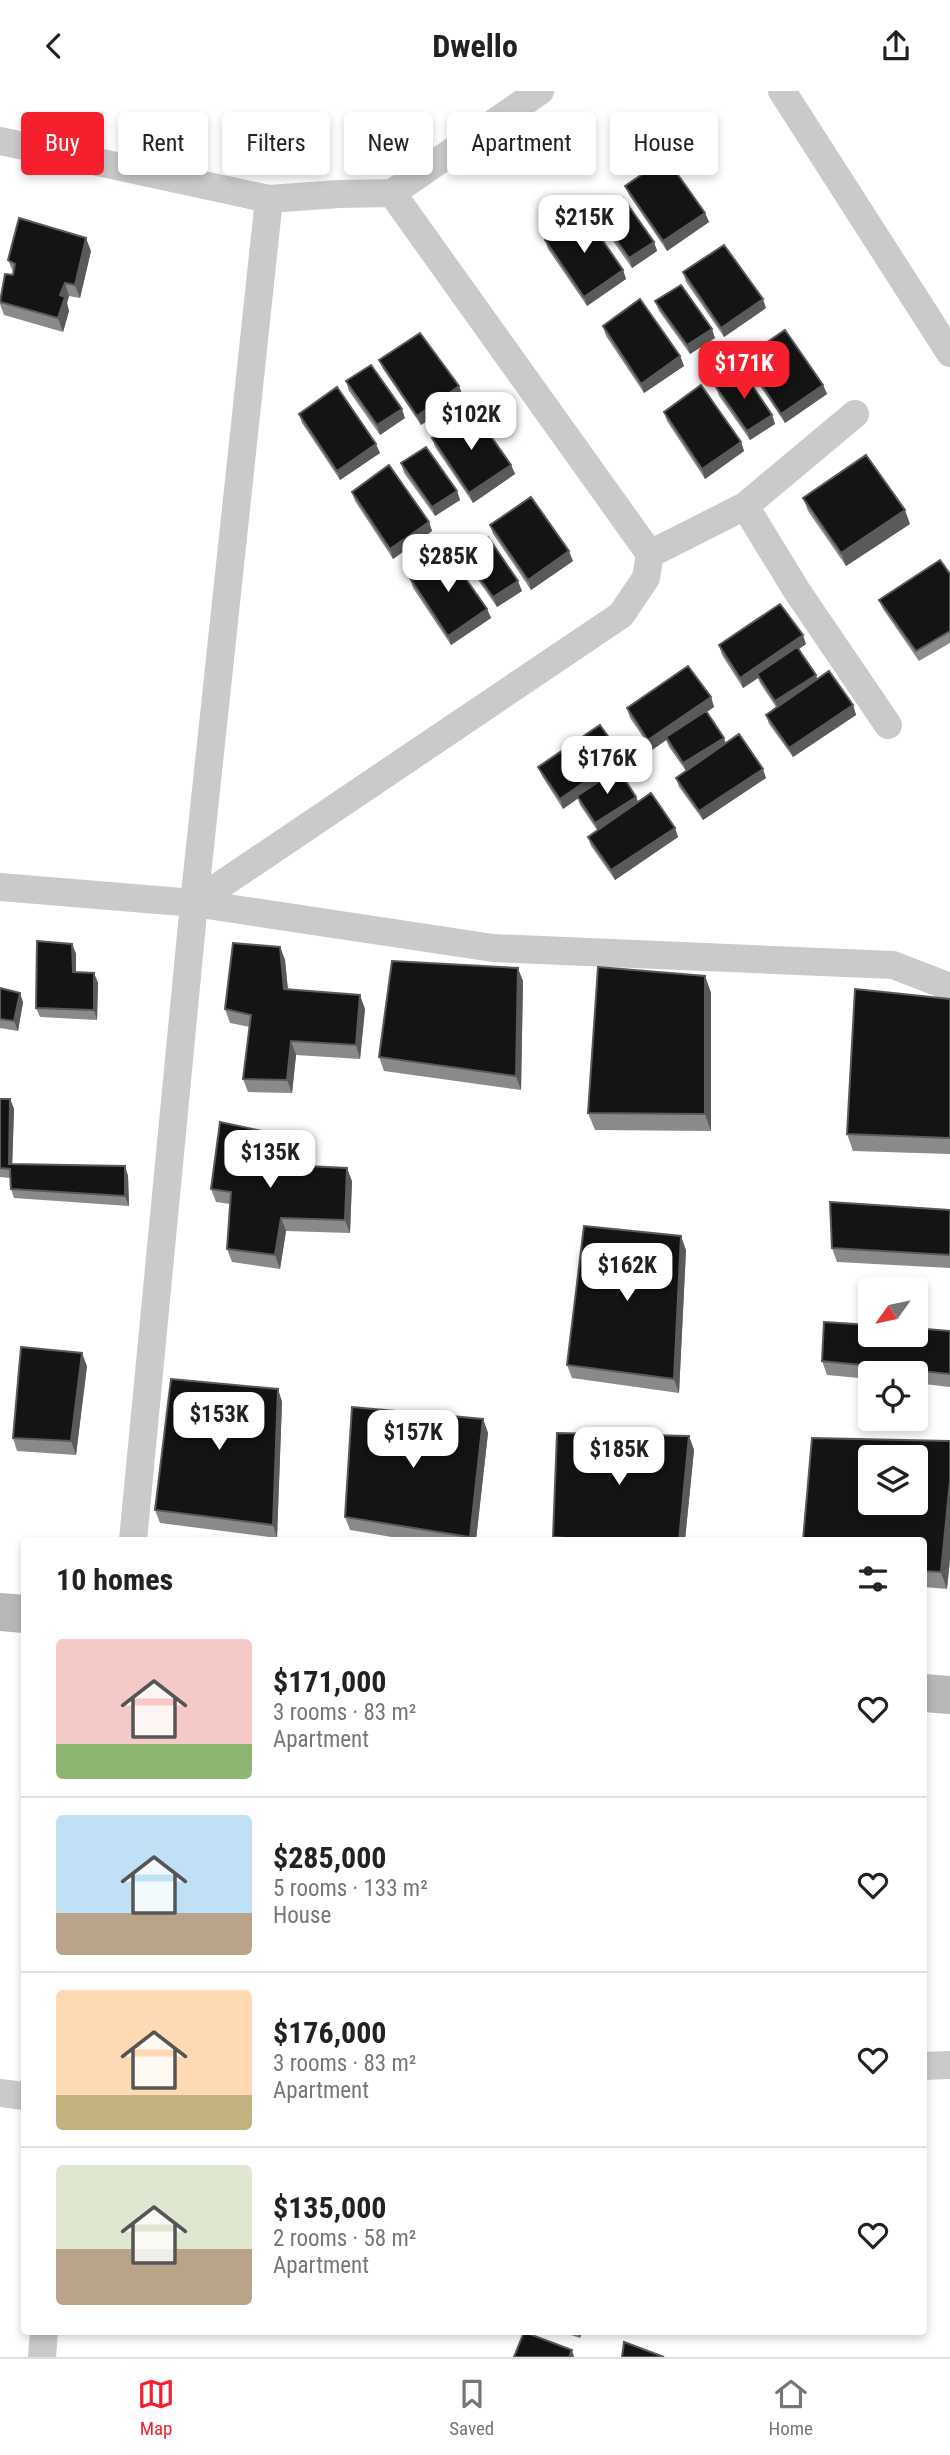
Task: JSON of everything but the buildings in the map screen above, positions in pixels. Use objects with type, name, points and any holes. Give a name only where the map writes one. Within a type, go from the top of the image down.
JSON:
[{"type":"street","points":[[0,141],[269,199],[392,193],[540,91]]},
{"type":"street","points":[[782,91],[950,353]]},
{"type":"street","points":[[194,904],[621,615],[646,577],[650,554],[392,193]]},
{"type":"street","points":[[133,1537],[194,904],[269,199]]},
{"type":"street","points":[[650,554],[745,506],[855,414]]},
{"type":"street","points":[[745,506],[791,581],[888,725]]},
{"type":"street","points":[[0,887],[194,904],[493,948],[893,965],[950,987]]},
{"type":"street","points":[[0,1612],[21,1614]]},
{"type":"street","points":[[927,1693],[950,1695]]},
{"type":"street","points":[[927,2066],[950,2065]]},
{"type":"street","points":[[0,2093],[21,2096]]},
{"type":"street","points":[[42,2357],[44,2335]]}]
